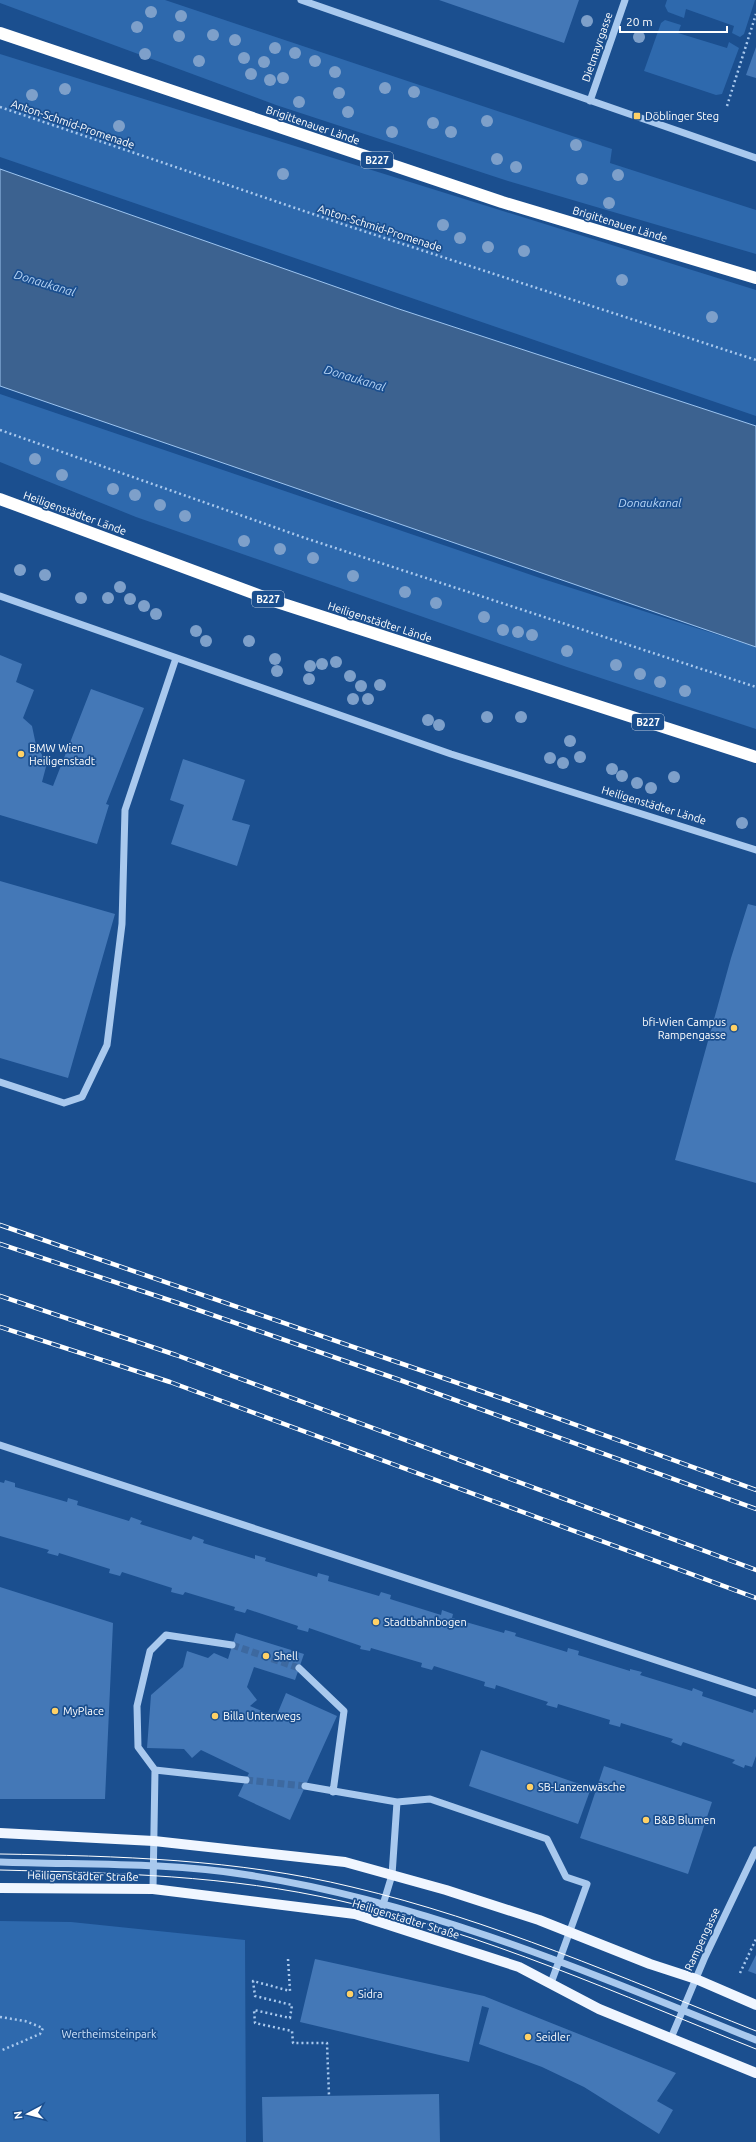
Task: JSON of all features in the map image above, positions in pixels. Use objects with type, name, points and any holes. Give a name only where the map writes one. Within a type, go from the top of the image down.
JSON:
[{"type":"highway","name":"Brigittenauer Lände","points":[[0,33],[502,202],[756,278]]},
{"type":"highway","name":"Heiligenstädter Lände","points":[[0,499],[277,602],[756,758]]},
{"type":"main road","points":[[0,1833],[154,1841],[345,1862],[539,1920],[650,1964],[696,1979],[756,2005]]},
{"type":"main road","name":"Heiligenstädter Straße","points":[[0,1888],[153,1889],[355,1914],[519,1967],[599,2009],[756,2073]]},
{"type":"street","points":[[301,0],[756,158]]},
{"type":"street","name":"Dietmayrgasse","points":[[590,100],[625,0]]},
{"type":"street","name":"Heiligenstädter Lände","points":[[0,596],[450,754],[756,850]]},
{"type":"street","points":[[0,1082],[64,1103],[82,1097],[107,1044],[122,924],[125,810],[176,658]]},
{"type":"street","points":[[0,1445],[756,1693]]},
{"type":"street","points":[[153,1889],[152,1866],[156,1770],[138,1748],[137,1706],[150,1651],[166,1635],[232,1645]]},
{"type":"street","points":[[299,1668],[344,1711],[333,1792]]},
{"type":"street","points":[[156,1770],[246,1780]]},
{"type":"street","points":[[305,1786],[397,1802],[430,1799],[547,1839],[566,1877],[588,1884],[550,1983]]},
{"type":"street","points":[[378,1921],[392,1875],[397,1802]]},
{"type":"street","name":"Rampengasse","points":[[671,2038],[696,1979],[756,1850]]},
{"type":"street","points":[[0,1862],[152,1866],[247,1874],[342,1893],[383,1903],[462,1926],[523,1947],[756,2040]]},
{"type":"path","points":[[727,106],[756,14]]},
{"type":"path","name":"Anton-Schmid-Promenade","points":[[0,107],[345,225],[756,360]]},
{"type":"path","points":[[0,430],[305,538],[756,687]]},
{"type":"path","points":[[740,1973],[756,1939]]},
{"type":"path","points":[[288,1959],[290,1991],[253,1981],[254,1996],[292,2005],[290,2018],[254,2010],[255,2023],[292,2030],[293,2043],[327,2043],[328,2096]]},
{"type":"path","points":[[0,2017],[25,2021],[43,2028],[40,2034],[0,2051]]},
{"type":"green space","points":[[0,0],[165,0],[612,149],[610,163],[756,210],[756,254],[508,181],[276,105],[0,3]]},
{"type":"green space","points":[[667,0],[755,0],[744,34],[740,37],[732,33],[734,26],[686,9],[684,18],[668,12],[665,6]]},
{"type":"green space","points":[[665,20],[681,25],[678,33],[727,48],[729,42],[739,48],[722,94],[716,95],[644,71],[661,23]]},
{"type":"green space","points":[[0,54],[756,290],[756,416],[0,157]]},
{"type":"green space","points":[[0,394],[540,578],[756,647],[756,729],[567,667],[136,517],[0,462]]},
{"type":"green space","name":"Wertheimsteinpark","points":[[0,1921],[71,1922],[245,1940],[246,2142],[0,2142]]},
{"type":"water","name":"Donaukanal","points":[[0,169],[399,309],[756,426],[756,647],[0,386]]},
{"type":"building","points":[[439,0],[579,0],[564,43]]},
{"type":"building","points":[[756,47],[756,78],[746,75]]},
{"type":"building","points":[[0,655],[22,664],[16,682],[34,690],[23,718],[32,726],[36,745],[47,763],[42,782],[53,786],[91,689],[144,708],[106,804],[109,805],[97,844],[0,815]]},
{"type":"building","points":[[183,759],[245,780],[232,820],[250,825],[237,866],[171,844],[184,805],[170,800]]},
{"type":"building","points":[[0,881],[115,914],[68,1078],[0,1058]]},
{"type":"building","name":"bfi-Wien Campus Rampengasse","points":[[748,904],[756,906],[756,1183],[675,1160],[731,958]]},
{"type":"building","name":"Stadtbahnbogen","points":[[5,1480],[15,1483],[15,1487],[67,1502],[68,1498],[78,1501],[77,1505],[129,1521],[131,1517],[142,1521],[140,1524],[191,1540],[193,1536],[204,1540],[203,1543],[255,1559],[255,1555],[266,1558],[265,1561],[317,1577],[318,1573],[329,1576],[328,1581],[379,1596],[381,1592],[391,1595],[390,1599],[441,1615],[442,1610],[453,1614],[452,1618],[504,1633],[505,1630],[516,1633],[515,1636],[567,1652],[568,1648],[579,1651],[578,1655],[630,1671],[630,1669],[642,1672],[640,1675],[692,1691],[693,1688],[703,1692],[702,1696],[753,1713],[754,1709],[756,1710],[756,1756],[752,1767],[745,1765],[744,1768],[732,1763],[735,1760],[683,1742],[681,1746],[671,1742],[673,1739],[621,1723],[620,1727],[609,1724],[610,1720],[558,1704],[557,1708],[546,1705],[548,1702],[496,1685],[495,1689],[484,1686],[485,1682],[434,1666],[432,1670],[421,1667],[422,1663],[371,1648],[370,1651],[360,1649],[361,1646],[309,1628],[308,1632],[297,1629],[298,1626],[247,1609],[245,1613],[234,1610],[235,1607],[185,1592],[183,1595],[171,1592],[172,1588],[122,1572],[120,1576],[109,1573],[110,1569],[59,1553],[58,1556],[47,1553],[49,1550],[0,1536],[0,1482],[4,1483]]},
{"type":"building","name":"MyPlace","points":[[0,1587],[113,1623],[105,1799],[0,1799]]},
{"type":"building","points":[[236,1633],[304,1654],[295,1680],[254,1667],[247,1687],[257,1700],[250,1706],[276,1717],[286,1693],[337,1716],[290,1820],[238,1796],[249,1773],[201,1750],[192,1758],[184,1749],[147,1748],[151,1695],[183,1667],[187,1651],[208,1658],[214,1653],[228,1659]]},
{"type":"building","name":"SB-Lanzenwäsche","points":[[481,1750],[591,1788],[578,1824],[469,1786]]},
{"type":"building","name":"B&B Blumen","points":[[604,1766],[712,1802],[688,1874],[580,1838]]},
{"type":"building","points":[[756,1955],[756,1974],[748,1971]]},
{"type":"building","points":[[315,1959],[484,1996],[676,2073],[657,2101],[673,2110],[659,2134],[584,2087],[542,2067],[479,2044],[489,2008],[482,2006],[469,2062],[300,2022]]},
{"type":"building","points":[[439,2094],[440,2142],[263,2142],[262,2097]]},
{"type":"tunnel","points":[[232,1645],[299,1668]]},
{"type":"tunnel","points":[[246,1780],[305,1786]]},
{"type":"tram line","points":[[0,1854],[133,1858],[221,1865],[265,1870],[352,1887],[404,1900],[506,1933],[607,1971],[756,2031]]},
{"type":"tram line","points":[[0,1870],[86,1872],[171,1877],[299,1892],[341,1901],[394,1914],[499,1948],[603,1987],[756,2049]]},
{"type":"railway","points":[[0,1225],[504,1399],[756,1490]]},
{"type":"railway","points":[[0,1244],[178,1303],[397,1379],[756,1509]]},
{"type":"railway","points":[[0,1296],[176,1355],[756,1570]]},
{"type":"railway","points":[[0,1327],[170,1382],[756,1598]]},
{"type":"place","name":"Döblinger Steg","points":[[637,116]]},
{"type":"place","name":"BMW Wien Heiligenstadt","points":[[21,754]]},
{"type":"place","name":"bfi-Wien Campus Rampengasse","points":[[734,1028]]},
{"type":"place","name":"Stadtbahnbogen","points":[[376,1622]]},
{"type":"place","name":"Shell","points":[[266,1656]]},
{"type":"place","name":"MyPlace","points":[[55,1711]]},
{"type":"place","name":"Billa Unterwegs","points":[[215,1716]]},
{"type":"place","name":"SB-Lanzenwäsche","points":[[530,1787]]},
{"type":"place","name":"B&B Blumen","points":[[646,1820]]},
{"type":"place","name":"Sidra","points":[[350,1994]]},
{"type":"place","name":"Seidler","points":[[528,2037]]}]
